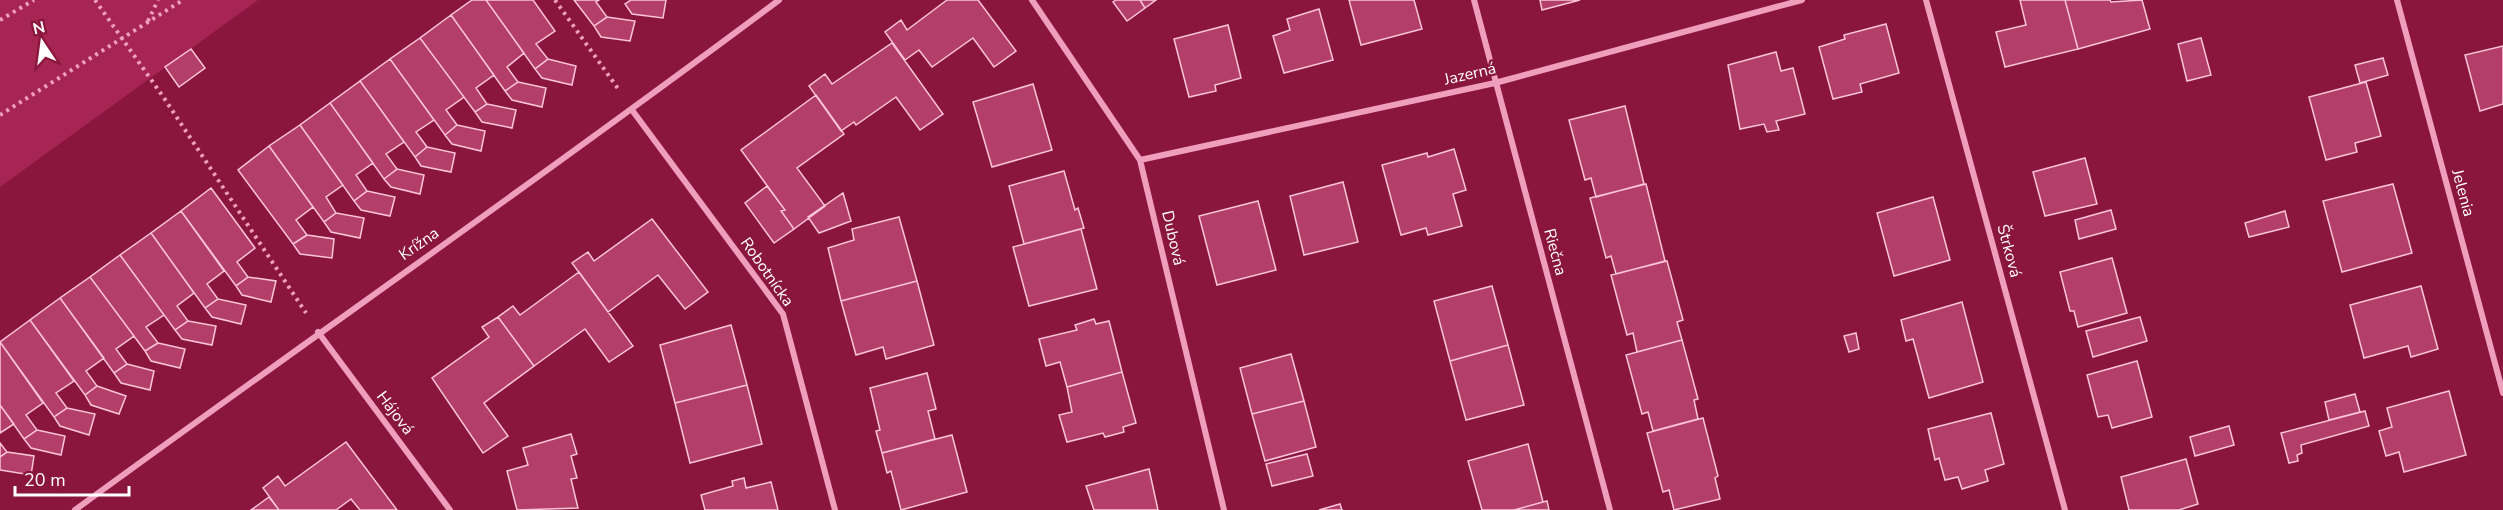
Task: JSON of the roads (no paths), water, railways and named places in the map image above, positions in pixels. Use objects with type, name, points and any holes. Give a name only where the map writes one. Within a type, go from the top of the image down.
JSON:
[{"type":"street","name":"Krížna","points":[[75,510],[318,332],[632,110],[779,0]]},
{"type":"street","name":"Dubová","points":[[1032,0],[1140,160],[1224,510]]},
{"type":"street","name":"Riečna","points":[[1474,0],[1610,510]]},
{"type":"street","name":"Jazerná","points":[[1140,160],[1495,83],[1802,0]]},
{"type":"street","name":"Štrková","points":[[1926,0],[2065,510]]},
{"type":"street","name":"Jelenia","points":[[2397,0],[2503,393]]},
{"type":"street","name":"Robotnícka","points":[[632,110],[783,314],[835,510]]},
{"type":"street","name":"Hájová","points":[[318,332],[450,510]]}]
